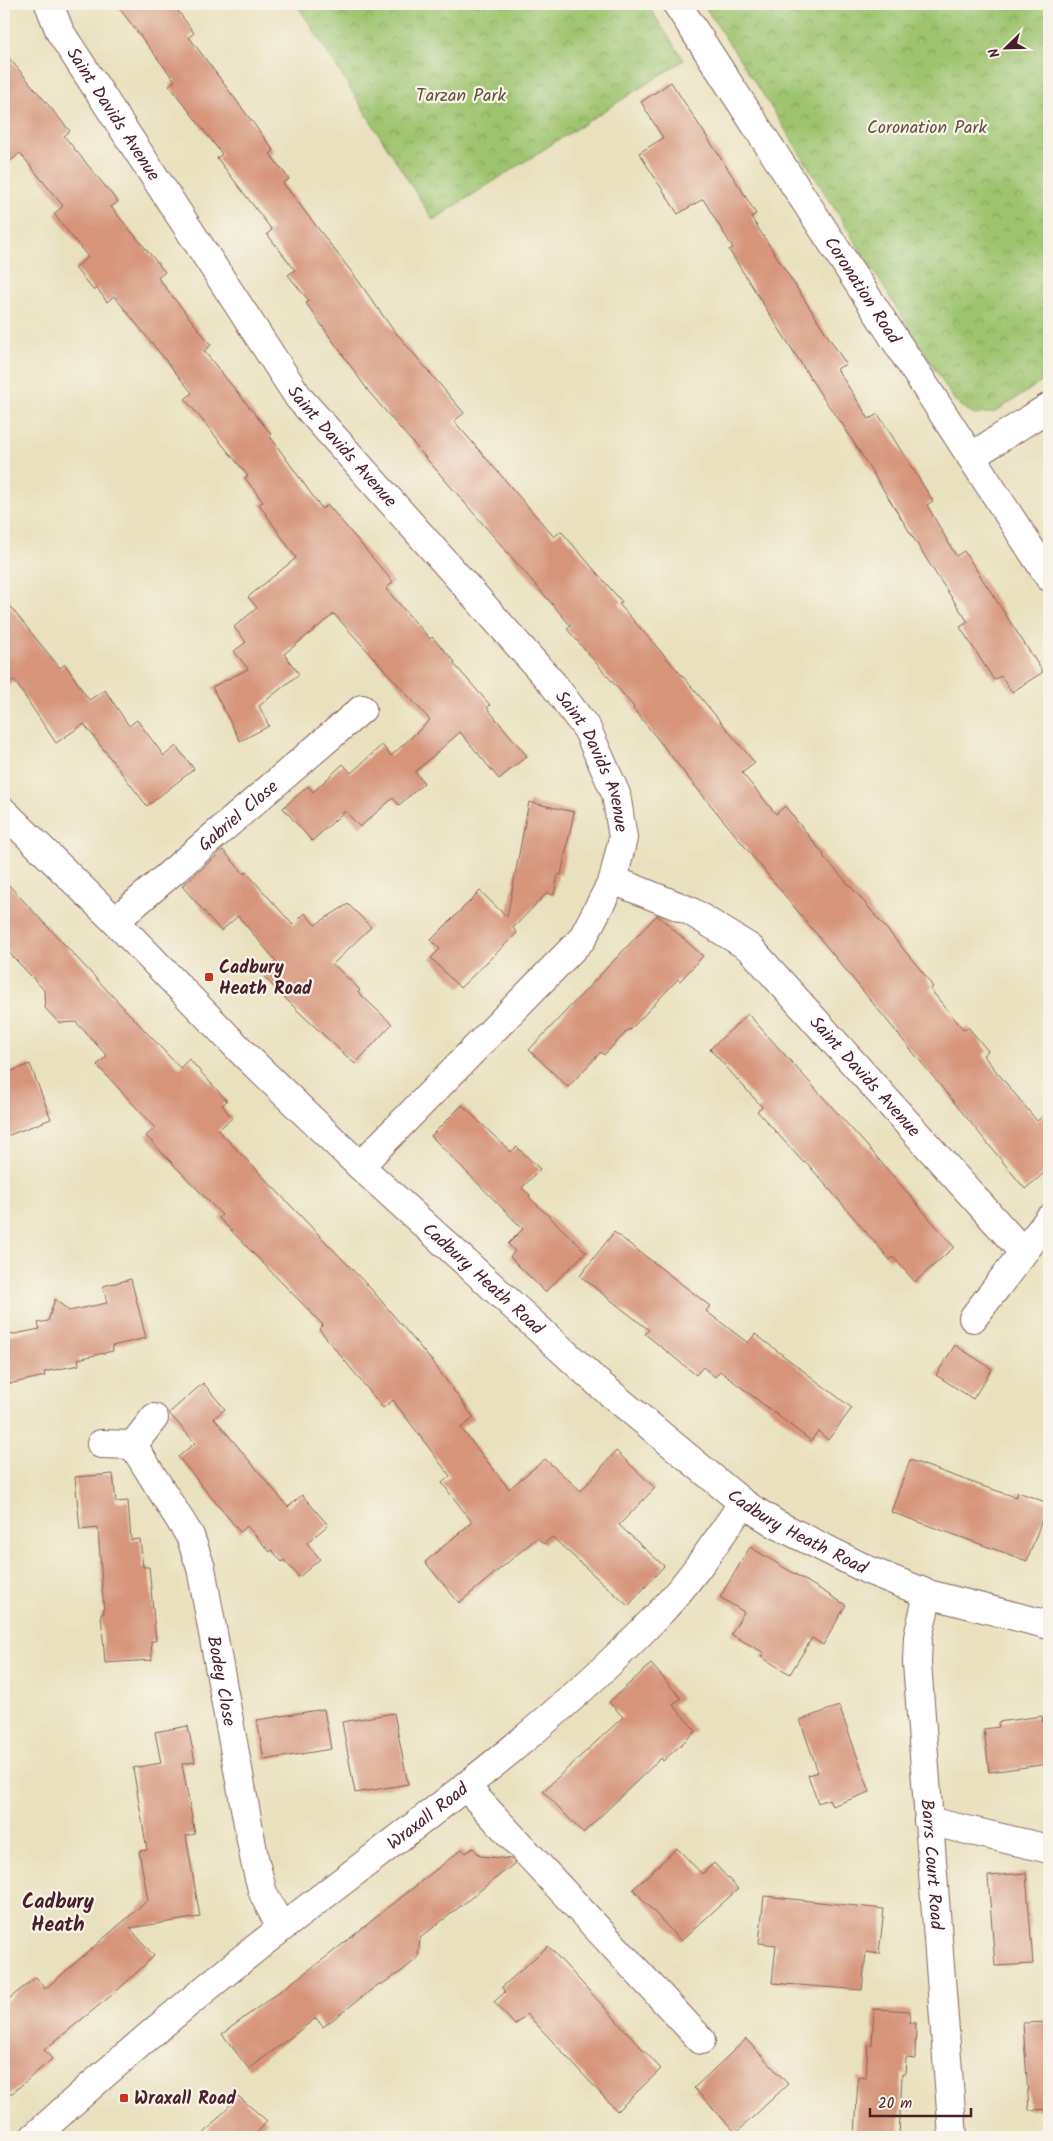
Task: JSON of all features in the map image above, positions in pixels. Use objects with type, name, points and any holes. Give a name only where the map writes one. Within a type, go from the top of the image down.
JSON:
[{"type":"street","name":"Saint Davids Avenue","points":[[49,4],[60,32],[299,398],[553,684],[587,729],[616,794],[623,838],[613,880],[582,939],[360,1166]]},
{"type":"street","name":"Coronation Road","points":[[677,4],[1049,577]]},
{"type":"street","points":[[972,456],[1049,407]]},
{"type":"street","name":"Gabriel Close","points":[[115,921],[362,709]]},
{"type":"street","name":"Cadbury Heath Road","points":[[4,812],[115,921],[246,1056],[360,1166],[598,1383],[743,1503],[776,1524],[868,1570],[928,1594],[1049,1624]]},
{"type":"street","name":"Saint Davids Avenue","points":[[613,880],[690,911],[750,948],[1022,1252]]},
{"type":"street","points":[[973,1318],[1049,1219]]},
{"type":"street","points":[[101,1444],[133,1445],[154,1418]]},
{"type":"street","name":"Bodey Close","points":[[133,1445],[190,1536],[201,1568],[255,1862],[263,1893],[281,1928]]},
{"type":"street","name":"Wraxall Road","points":[[34,2137],[97,2080],[281,1928],[465,1786],[602,1671],[658,1616],[702,1561],[743,1503]]},
{"type":"street","name":"Barrs Court Road","points":[[928,1594],[918,1637],[917,1663],[953,2137]]},
{"type":"street","points":[[465,1786],[701,2040]]},
{"type":"street","points":[[928,1821],[1049,1850]]},
{"type":"green space","name":"Tarzan Park","points":[[297,4],[647,4],[684,60],[433,220]]},
{"type":"green space","name":"Coronation Park","points":[[703,4],[1049,4],[1049,377],[995,412],[974,415],[955,401],[766,99]]},
{"type":"building","points":[[116,4],[173,4],[194,33],[189,37],[274,151],[270,154],[289,179],[283,183],[357,279],[391,327],[464,413],[454,421],[554,537],[561,531],[622,602],[619,604],[686,680],[755,763],[742,773],[776,814],[785,806],[823,856],[924,974],[933,987],[930,989],[964,1030],[968,1027],[988,1051],[983,1055],[1037,1121],[1049,1111],[1049,1169],[1025,1189],[687,776],[634,707],[567,629],[571,626],[369,392],[306,303],[309,301],[288,275],[295,270],[267,234],[272,230],[217,158],[222,154],[169,85],[175,81]]},
{"type":"building","points":[[4,52],[70,131],[64,136],[118,202],[111,207],[165,272],[158,278],[211,345],[204,351],[271,434],[269,435],[322,509],[328,505],[393,582],[386,589],[430,639],[432,637],[455,662],[454,664],[490,705],[487,708],[527,756],[499,779],[460,732],[415,772],[424,783],[399,805],[393,798],[360,827],[345,811],[312,841],[283,808],[308,786],[313,792],[343,764],[351,773],[382,745],[391,756],[430,720],[334,614],[284,654],[299,674],[259,706],[269,726],[240,741],[212,687],[248,669],[234,651],[246,642],[234,627],[257,608],[248,597],[296,558],[259,504],[263,502],[245,478],[248,476],[185,399],[192,393],[114,296],[107,302],[97,288],[94,291],[75,268],[88,257],[54,214],[63,206],[20,153],[4,167]]},
{"type":"building","points":[[671,82],[756,214],[751,217],[846,364],[837,369],[869,419],[878,414],[933,501],[927,505],[956,556],[964,551],[1043,672],[1012,692],[1001,676],[994,680],[960,627],[968,622],[729,250],[733,248],[703,199],[678,214],[639,153],[663,138],[641,102]]},
{"type":"building","points":[[4,599],[60,668],[65,664],[89,700],[105,690],[129,726],[137,720],[164,756],[176,746],[194,769],[147,806],[84,724],[56,743],[14,680],[4,689]]},
{"type":"building","points":[[529,802],[574,812],[561,875],[558,874],[554,895],[547,893],[513,928],[517,933],[460,988],[431,958],[440,949],[431,940],[480,891],[507,917]]},
{"type":"building","points":[[223,850],[244,874],[246,872],[293,925],[305,913],[315,925],[348,904],[371,927],[333,964],[360,990],[358,992],[392,1024],[355,1064],[262,975],[276,961],[238,916],[221,931],[182,886]]},
{"type":"building","points":[[4,880],[180,1068],[189,1059],[227,1101],[222,1105],[232,1118],[218,1130],[372,1290],[431,1360],[474,1418],[461,1428],[509,1489],[545,1459],[581,1491],[616,1451],[655,1488],[619,1525],[664,1566],[628,1606],[552,1537],[544,1544],[537,1538],[459,1603],[425,1562],[472,1522],[442,1483],[450,1476],[393,1400],[383,1408],[319,1329],[323,1325],[219,1218],[222,1215],[146,1136],[155,1128],[97,1065],[107,1056],[76,1022],[59,1023],[45,1008],[44,990],[4,947]]},
{"type":"building","points":[[657,915],[703,956],[680,981],[678,979],[630,1030],[604,1055],[601,1052],[568,1087],[529,1050]]},
{"type":"building","points":[[748,1014],[868,1147],[954,1247],[915,1282],[893,1257],[890,1260],[806,1162],[804,1163],[757,1111],[762,1107],[710,1049]]},
{"type":"building","points":[[30,1064],[51,1119],[4,1137],[4,1074]]},
{"type":"building","points":[[462,1105],[511,1152],[517,1147],[540,1169],[522,1188],[586,1252],[545,1292],[510,1257],[515,1251],[508,1244],[523,1229],[431,1136]]},
{"type":"building","points":[[614,1232],[710,1306],[706,1311],[748,1343],[755,1334],[852,1408],[828,1440],[818,1431],[811,1441],[720,1371],[715,1377],[703,1367],[696,1375],[645,1334],[649,1330],[580,1276]]},
{"type":"building","points":[[131,1279],[146,1338],[112,1346],[113,1351],[78,1359],[79,1365],[44,1372],[45,1376],[4,1385],[4,1336],[40,1329],[38,1323],[48,1321],[55,1299],[69,1311],[107,1303],[103,1286]]},
{"type":"building","points":[[955,1345],[992,1369],[973,1399],[936,1375]]},
{"type":"building","points":[[203,1383],[225,1409],[214,1418],[288,1507],[302,1495],[328,1525],[307,1543],[320,1559],[299,1577],[284,1560],[282,1562],[272,1550],[270,1552],[247,1526],[240,1532],[178,1457],[195,1443],[169,1413]]},
{"type":"building","points":[[910,1460],[1016,1497],[1018,1492],[1048,1503],[1027,1561],[891,1512]]},
{"type":"building","points":[[113,1474],[116,1502],[128,1501],[131,1540],[140,1539],[143,1567],[149,1567],[156,1641],[151,1641],[152,1660],[105,1663],[101,1613],[104,1613],[98,1528],[80,1530],[75,1477]]},
{"type":"building","points":[[750,1547],[846,1605],[823,1645],[812,1638],[790,1674],[761,1657],[764,1653],[731,1634],[744,1612],[720,1597]]},
{"type":"building","points":[[651,1664],[681,1698],[673,1705],[696,1731],[663,1761],[661,1758],[583,1833],[543,1791],[623,1717],[609,1702]]},
{"type":"building","points":[[839,1706],[870,1792],[832,1806],[829,1799],[818,1803],[808,1775],[818,1772],[800,1720]]},
{"type":"building","points":[[324,1709],[331,1749],[264,1760],[257,1720]]},
{"type":"building","points":[[394,1713],[408,1784],[355,1793],[342,1722]]},
{"type":"building","points":[[1042,1716],[1043,1722],[1049,1721],[1049,1764],[989,1772],[984,1729],[999,1727],[998,1722]]},
{"type":"building","points":[[188,1726],[195,1762],[182,1764],[195,1834],[186,1836],[200,1917],[130,1928],[154,1956],[118,1990],[44,2050],[52,2059],[4,2100],[4,2003],[36,1977],[45,1989],[148,1900],[139,1851],[147,1850],[133,1768],[161,1763],[155,1732]]},
{"type":"building","points":[[473,1848],[480,1856],[511,1859],[515,1863],[420,1938],[418,1958],[402,1971],[379,1984],[323,2027],[316,2018],[249,2069],[222,2034],[325,1958],[462,1849],[466,1853]]},
{"type":"building","points":[[677,1848],[702,1874],[714,1863],[738,1889],[681,1941],[633,1889]]},
{"type":"building","points":[[1026,1873],[1033,1964],[995,1966],[988,1876]]},
{"type":"building","points":[[764,1896],[884,1909],[879,1954],[866,1952],[862,1990],[772,1983],[776,1945],[759,1943]]},
{"type":"building","points":[[548,1946],[661,2069],[617,2111],[527,2014],[515,2025],[494,2002],[505,1992],[502,1987]]},
{"type":"building","points":[[874,2009],[910,2011],[909,2023],[916,2023],[915,2059],[906,2058],[905,2074],[902,2074],[899,2137],[855,2137],[858,2077],[866,2078],[868,2045],[872,2045]]},
{"type":"building","points":[[1049,2022],[1049,2109],[1029,2110],[1023,2023]]},
{"type":"building","points":[[746,2039],[788,2084],[736,2133],[694,2088]]},
{"type":"building","points":[[238,2096],[267,2121],[254,2137],[201,2137]]},
{"type":"place","name":"Cadbury Heath Road","points":[[209,977]]},
{"type":"place","name":"Wraxall Road","points":[[124,2098]]},
{"type":"district","name":"Cadbury Heath","points":[[58,1912]]}]
